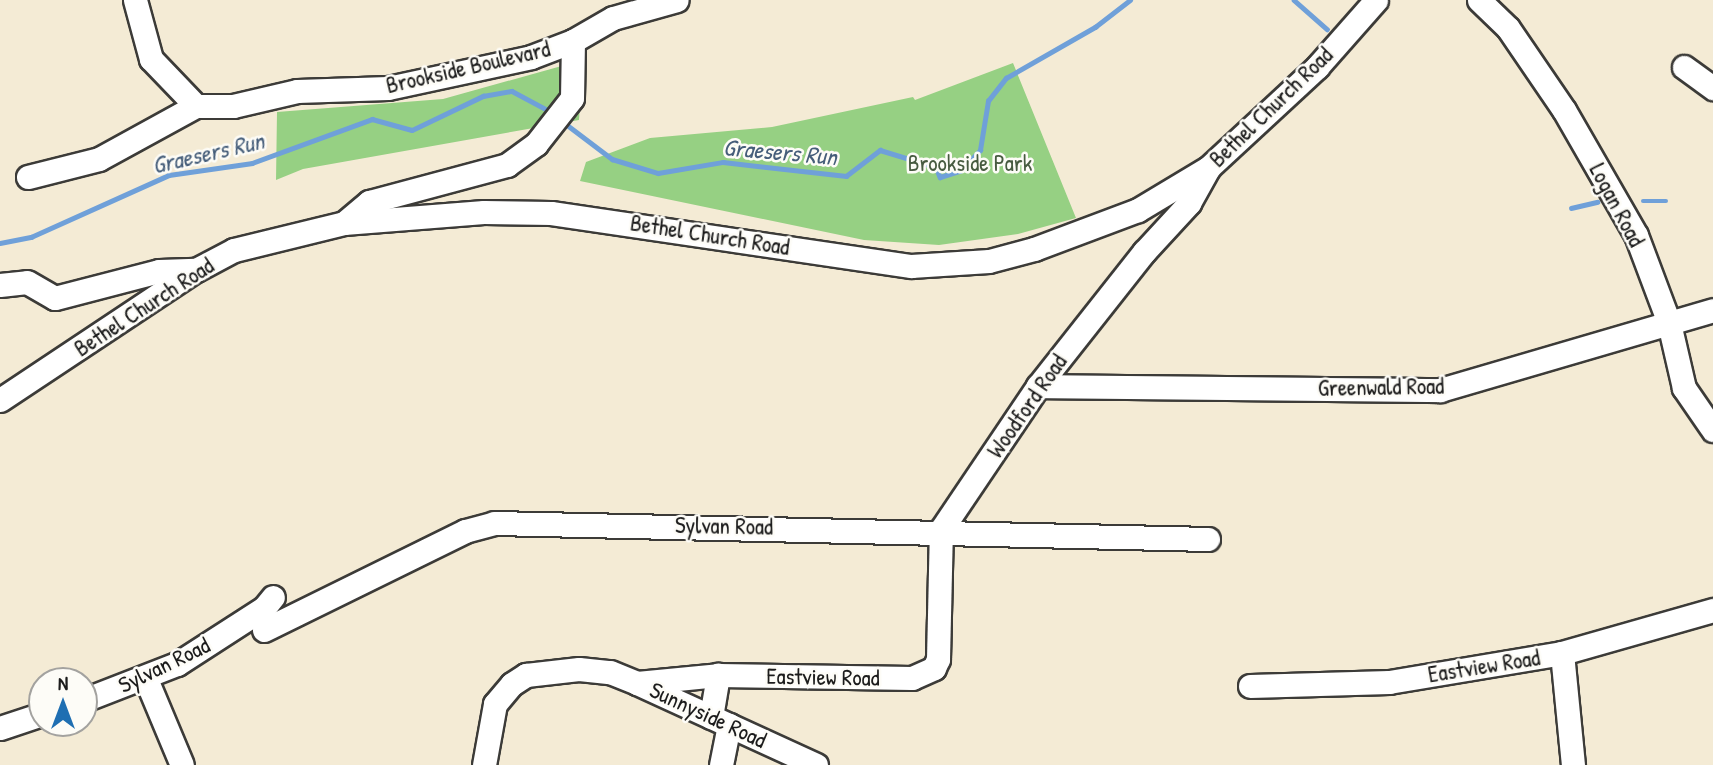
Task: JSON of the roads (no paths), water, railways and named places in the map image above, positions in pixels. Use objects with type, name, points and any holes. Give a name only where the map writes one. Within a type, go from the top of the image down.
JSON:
[{"type":"street","points":[[28,177],[99,159],[197,106],[151,59],[135,0]]},
{"type":"street","name":"Brookside Boulevard","points":[[197,106],[233,106],[298,91],[387,88],[531,57],[573,41],[613,18],[677,0]]},
{"type":"street","name":"Bethel Church Road","points":[[0,400],[197,270],[234,250],[344,223],[484,212],[551,213],[858,260],[946,266],[989,261],[1078,235],[1138,210],[1208,168],[1317,67],[1376,0]]},
{"type":"street","name":"Logan Road","points":[[1479,0],[1508,29],[1564,110],[1636,235],[1669,323],[1684,388],[1713,430]]},
{"type":"street","name":"Brookside Boulevard","points":[[344,223],[369,202],[507,165],[560,117],[572,98],[573,41]]},
{"type":"street","points":[[1684,67],[1713,88]]},
{"type":"street","name":"Woodford Road","points":[[941,530],[1038,386],[1189,203],[1208,168]]},
{"type":"street","points":[[0,285],[27,282],[55,298],[159,271],[197,270]]},
{"type":"street","name":"Greenwald Road","points":[[1038,386],[1440,390],[1713,310]]},
{"type":"street","name":"Sylvan Road","points":[[264,630],[481,524],[531,521],[1208,539]]},
{"type":"street","name":"Eastview Road","points":[[637,683],[718,675],[912,678],[927,674],[938,659],[941,530]]},
{"type":"street","name":"Sylvan Road","points":[[98,694],[146,679],[232,631],[273,597]]},
{"type":"street","name":"Eastview Road","points":[[1250,686],[1389,682],[1562,653],[1713,610]]},
{"type":"street","points":[[1562,653],[1573,765]]},
{"type":"street","name":"Sunnyside Road","points":[[484,765],[495,704],[526,675],[579,668],[610,673],[637,683],[816,765]]},
{"type":"street","points":[[718,675],[721,765]]},
{"type":"street","points":[[146,679],[182,765]]},
{"type":"street","points":[[0,728],[28,719]]},
{"type":"waterway","name":"Graesers Run","points":[[562,121],[612,159],[658,173],[723,162],[846,176],[880,150],[936,167],[940,177],[960,171],[980,150],[988,101],[1006,78],[1095,27],[1130,0]]},
{"type":"waterway","points":[[1294,0],[1327,29]]},
{"type":"waterway","name":"Graesers Run","points":[[0,243],[31,237],[169,175],[252,163],[372,119],[412,130],[483,96],[512,91],[553,113]]},
{"type":"waterway","points":[[1643,201],[1666,201]]},
{"type":"waterway","points":[[1571,208],[1597,202]]},
{"type":"park label","name":"Brookside Park","points":[[970,163]]}]
